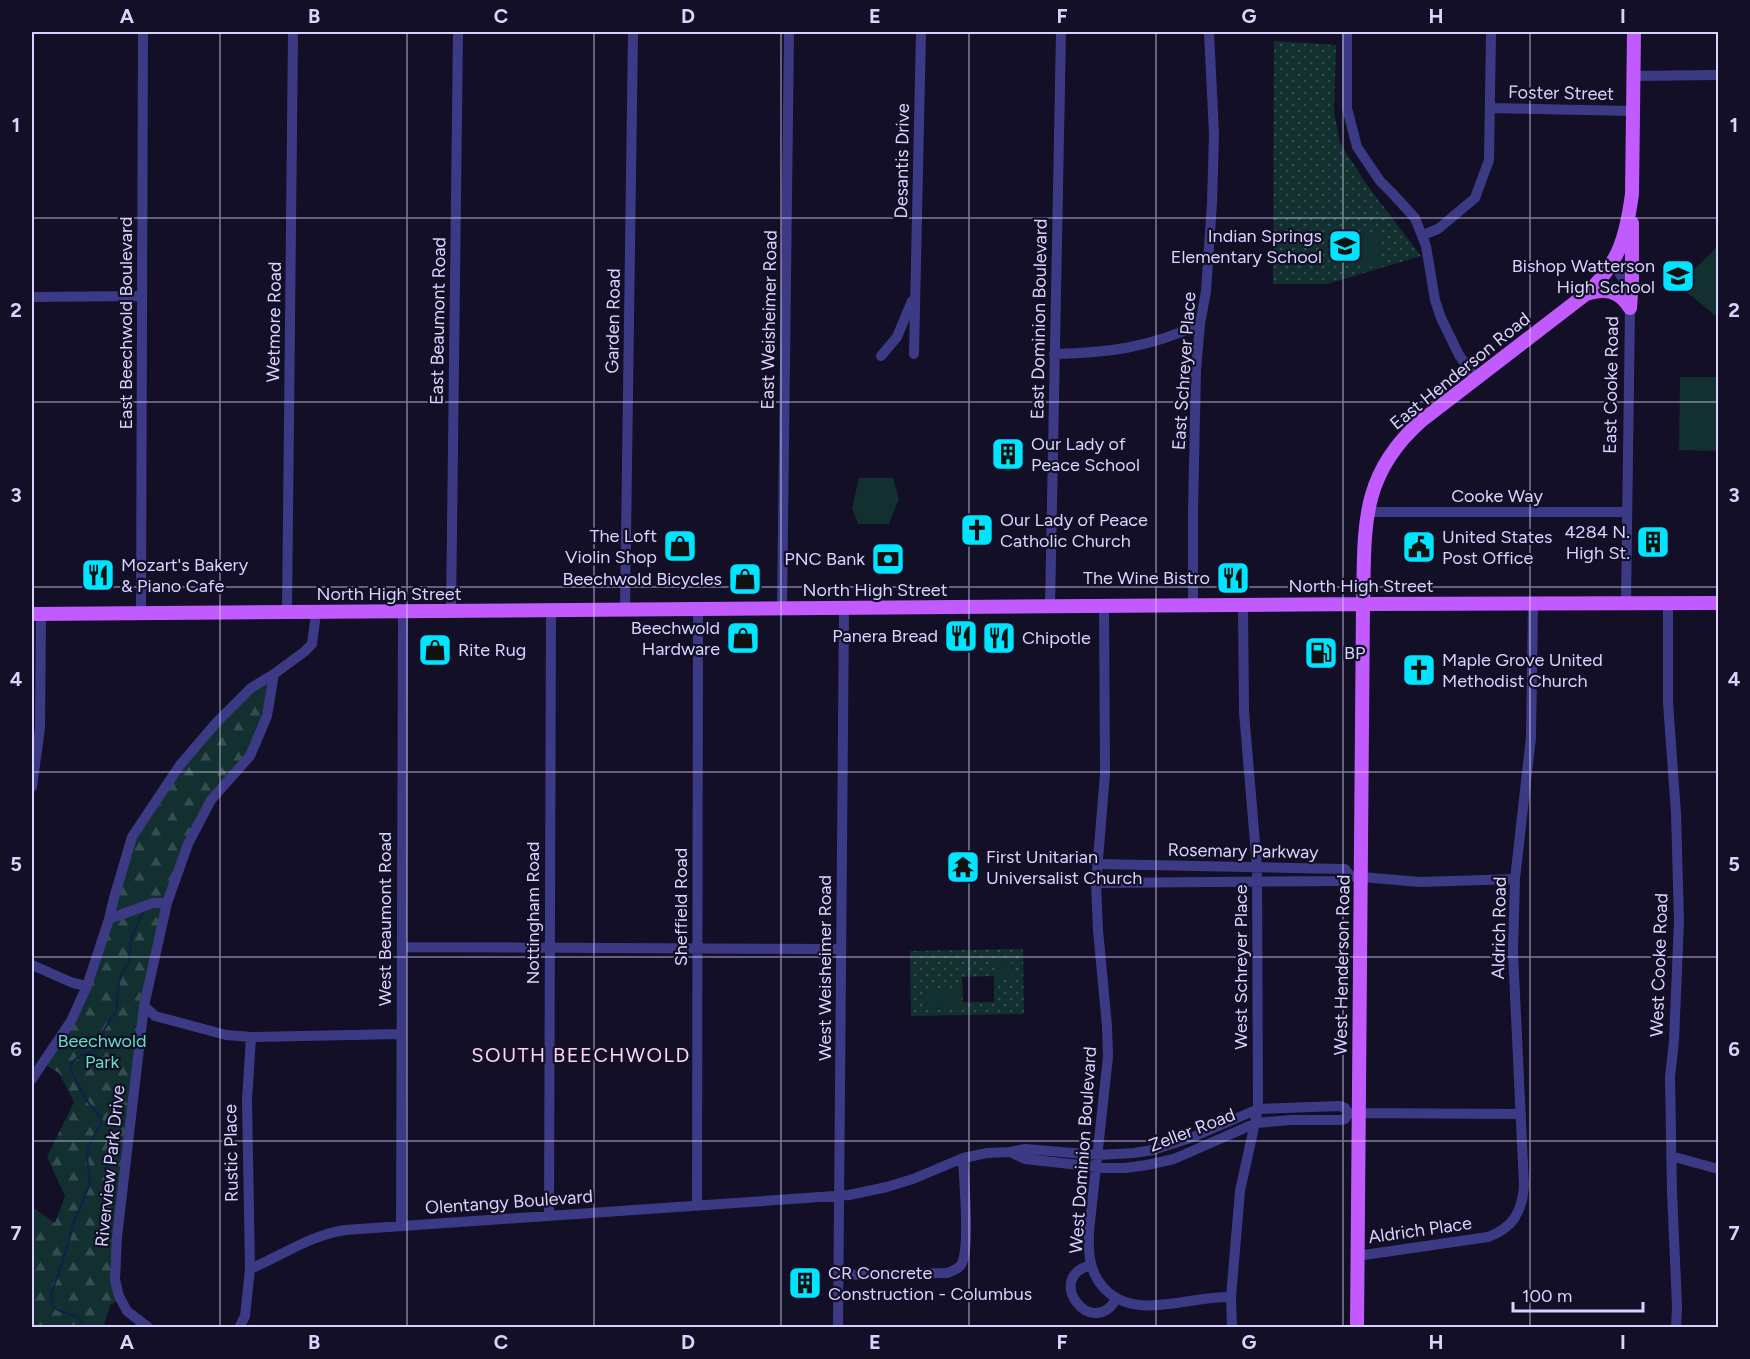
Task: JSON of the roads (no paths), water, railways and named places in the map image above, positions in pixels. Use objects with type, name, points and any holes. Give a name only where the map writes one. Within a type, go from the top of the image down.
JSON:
[{"type":"main road","points":[[1630,308],[1633,258],[1634,32]]},
{"type":"main road","points":[[1613,262],[1626,229],[1632,194]]},
{"type":"main road","name":"East Henderson Road","points":[[1364,604],[1368,512],[1373,490],[1395,447],[1421,421],[1586,294],[1601,280],[1613,262]]},
{"type":"main road","points":[[1586,294],[1601,291],[1617,294],[1624,297],[1630,308]]},
{"type":"main road","name":"North High Street","points":[[36,615],[1719,603]]},
{"type":"main road","name":"West Henderson Road","points":[[1357,1328],[1353,1113],[1356,876],[1364,604]]},
{"type":"street","name":"East Beechwold Boulevard","points":[[141,614],[143,32]]},
{"type":"street","name":"Wetmore Road","points":[[287,613],[293,32]]},
{"type":"street","name":"East Beaumont Road","points":[[451,612],[458,32]]},
{"type":"street","name":"Garden Road","points":[[625,610],[633,32]]},
{"type":"street","name":"East Weisheimer Road","points":[[782,609],[789,32]]},
{"type":"street","name":"Desantis Drive","points":[[914,354],[921,32]]},
{"type":"street","name":"East Dominion Boulevard","points":[[1050,607],[1061,32]]},
{"type":"street","name":"East Schreyer Place","points":[[1193,606],[1196,370],[1200,324],[1206,291],[1214,134],[1209,32]]},
{"type":"street","points":[[1347,32],[1347,108],[1357,147],[1380,181],[1415,218],[1424,235],[1441,318],[1459,355],[1476,379]]},
{"type":"street","points":[[1424,235],[1438,230],[1475,198],[1489,160],[1491,32]]},
{"type":"street","name":"Foster Street","points":[[1633,76],[1719,75]]},
{"type":"street","name":"Foster Street","points":[[1490,108],[1633,111]]},
{"type":"street","name":"East Cooke Road","points":[[1613,262],[1627,285],[1630,308],[1626,603]]},
{"type":"street","name":"Desantis Drive","points":[[881,356],[897,337],[915,292]]},
{"type":"street","points":[[32,297],[142,296]]},
{"type":"street","points":[[1054,354],[1091,353],[1138,346],[1175,336],[1200,324]]},
{"type":"street","name":"Cooke Way","points":[[1368,512],[1627,512]]},
{"type":"street","name":"West Cooke Road","points":[[1668,603],[1668,703],[1676,813],[1679,921],[1670,1077],[1676,1328]]},
{"type":"street","name":"Aldrich Road","points":[[1488,1237],[1505,1230],[1520,1209],[1524,1186],[1513,952],[1515,879],[1531,737],[1533,604]]},
{"type":"street","name":"West Schreyer Place","points":[[1232,1328],[1231,1297],[1240,1191],[1258,1108],[1257,867],[1244,712],[1244,605]]},
{"type":"street","name":"West Dominion Boulevard","points":[[1091,1265],[1078,1271],[1071,1284],[1073,1299],[1084,1310],[1103,1311],[1112,1306],[1116,1299],[1102,1286],[1091,1265],[1088,1246],[1108,1057],[1096,883],[1105,774],[1104,606]]},
{"type":"street","name":"West Weisheimer Road","points":[[838,1328],[844,609]]},
{"type":"street","name":"Sheffield Road","points":[[697,1204],[699,610]]},
{"type":"street","name":"Nottingham Road","points":[[549,1216],[551,611]]},
{"type":"street","name":"West Beaumont Road","points":[[401,1226],[402,612]]},
{"type":"street","points":[[32,1079],[71,1021],[87,986],[109,920],[132,837],[180,765],[251,688],[274,674],[312,644],[316,613]]},
{"type":"street","points":[[32,787],[40,728],[36,615]]},
{"type":"street","name":"Riverview Park Drive","points":[[149,1328],[127,1311],[119,1296],[115,1280],[117,1237],[144,1006],[167,903],[188,844],[211,800],[250,756],[267,716],[274,674]]},
{"type":"street","name":"Rosemary Parkway","points":[[1096,864],[1345,869],[1356,876],[1420,882],[1515,879]]},
{"type":"street","name":"Rosemary Parkway","points":[[1096,883],[1346,881],[1356,876]]},
{"type":"street","points":[[109,920],[153,903],[167,903]]},
{"type":"street","points":[[402,947],[842,949]]},
{"type":"street","points":[[32,965],[73,983],[87,986]]},
{"type":"street","points":[[144,1006],[155,1016],[226,1035],[250,1037],[401,1034]]},
{"type":"street","name":"Rustic Place","points":[[250,1037],[247,1100],[250,1269]]},
{"type":"street","name":"Zeller Road","points":[[840,1195],[887,1187],[963,1158],[987,1153],[1025,1149],[1098,1155],[1153,1150],[1193,1137],[1258,1108],[1340,1106],[1353,1113],[1521,1114]]},
{"type":"street","name":"Zeller Road","points":[[1010,1152],[1025,1159],[1096,1167],[1147,1166],[1174,1159],[1256,1123],[1299,1119],[1340,1120],[1353,1113]]},
{"type":"street","points":[[1671,1156],[1719,1169]]},
{"type":"street","points":[[839,1275],[947,1272],[962,1264],[966,1242],[963,1158]]},
{"type":"street","name":"Olentangy Boulevard","points":[[250,1269],[330,1232],[840,1195]]},
{"type":"street","name":"Aldrich Place","points":[[1357,1256],[1488,1237]]},
{"type":"street","points":[[239,1328],[245,1316],[250,1269]]},
{"type":"street","points":[[1116,1299],[1137,1306],[1151,1306],[1216,1296],[1231,1297]]},
{"type":"waterway","points":[[81,1328],[82,1323],[78,1317],[58,1310],[52,1305],[51,1293],[77,1214],[90,1184],[88,1147],[102,1122],[101,1117],[82,1092],[71,1071],[71,1066],[78,1057],[98,1049],[104,1030],[116,1011],[119,982],[123,970],[129,963],[131,939],[144,909]]},
{"type":"place","name":"Indian Springs Elementary School","points":[[1345,246]]},
{"type":"place","name":"Bishop Watterson High School","points":[[1678,276]]},
{"type":"place","name":"Our Lady of Peace School","points":[[1008,454]]},
{"type":"place","name":"Our Lady of Peace Catholic Church","points":[[977,530]]},
{"type":"place","name":"4284 N. High St.","points":[[1653,542]]},
{"type":"place","name":"The Loft Violin Shop","points":[[680,546]]},
{"type":"place","name":"United States Post Office","points":[[1419,547]]},
{"type":"place","name":"PNC Bank","points":[[888,559]]},
{"type":"place","name":"Mozart's Bakery & Piano Cafe","points":[[98,575]]},
{"type":"place","name":"The Wine Bistro","points":[[1233,578]]},
{"type":"place","name":"Beechwold Bicycles","points":[[745,579]]},
{"type":"place","name":"Panera Bread","points":[[961,636]]},
{"type":"place","name":"Beechwold Hardware","points":[[743,638]]},
{"type":"place","name":"Chipotle","points":[[999,638]]},
{"type":"place","name":"Rite Rug","points":[[435,650]]},
{"type":"place","name":"BP","points":[[1321,653]]},
{"type":"place","name":"Maple Grove United Methodist Church","points":[[1419,670]]},
{"type":"place","name":"First Unitarian Universalist Church","points":[[963,867]]},
{"type":"place","name":"CR Concrete Construction - Columbus","points":[[805,1283]]},
{"type":"district","name":"SOUTH BEECHWOLD","points":[[581,1055]]},
{"type":"park label","name":"Beechwold Park","points":[[102,1051]]}]
